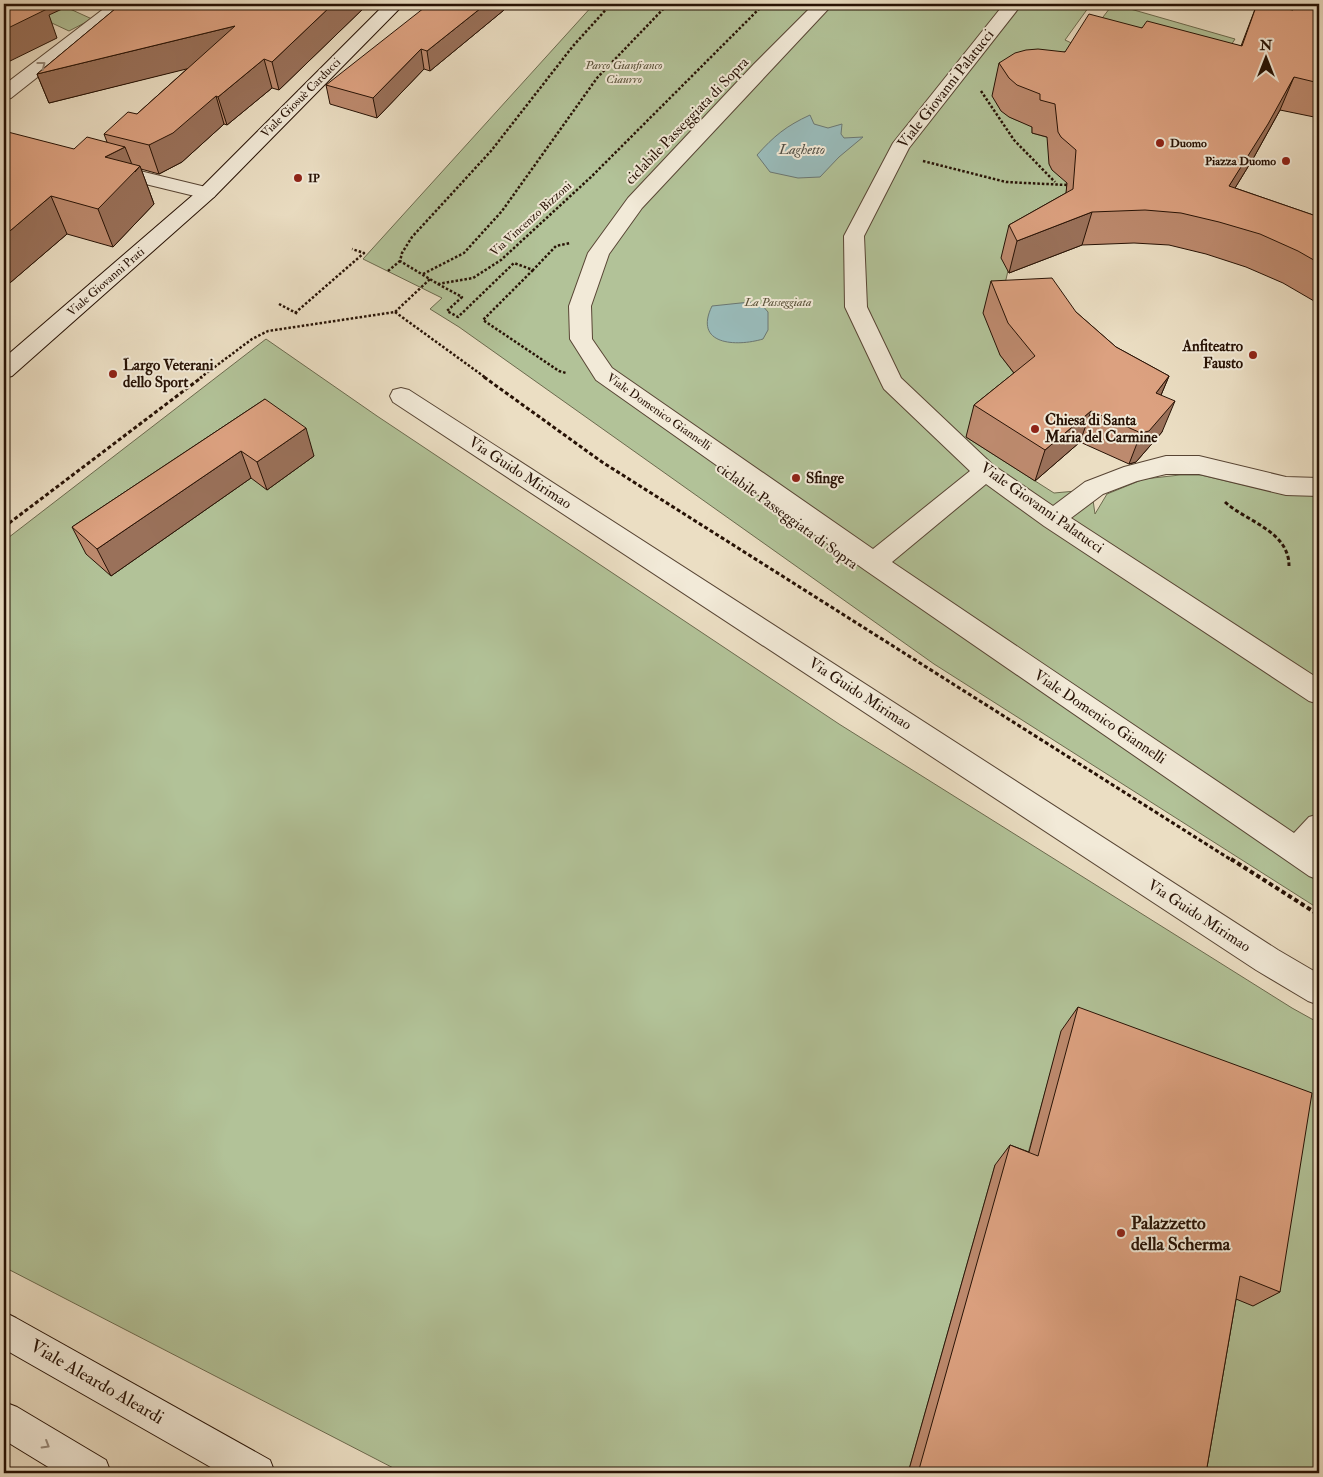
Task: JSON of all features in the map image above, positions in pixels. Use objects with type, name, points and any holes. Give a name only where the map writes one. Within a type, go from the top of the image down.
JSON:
[{"type":"street","points":[[4,94],[121,4]]},
{"type":"street","name":"Viale Giosuè Carducci","points":[[207,193],[395,4]]},
{"type":"street","name":"Viale Domenico Giannelli","points":[[824,4],[761,68],[635,203],[600,253],[580,306],[581,339],[604,374],[874,563],[1308,859],[1319,826]]},
{"type":"street","name":"Viale Giovanni Palatucci","points":[[1013,4],[900,147],[854,236],[856,307],[892,383],[985,471],[1053,518],[1319,693]]},
{"type":"street","points":[[91,165],[207,193]]},
{"type":"street","name":"Viale Giovanni Prati","points":[[4,370],[207,193]]},
{"type":"street","name":"Via Guido Mirimao","points":[[402,396],[1259,955],[1319,990]]},
{"type":"street","points":[[1053,518],[1094,488],[1132,472],[1166,465],[1199,465],[1286,486],[1319,487]]},
{"type":"street","points":[[874,563],[985,471]]},
{"type":"street","name":"Viale Aleardo Aleardi","points":[[4,1330],[257,1473]]},
{"type":"street","points":[[4,1420],[93,1473]]},
{"type":"street","name":"Viale Aleardo Aleardi","points":[[190,1435],[218,1473]]},
{"type":"path","points":[[400,261],[400,254],[412,237],[461,185],[509,129],[573,47],[610,4]]},
{"type":"path","points":[[422,274],[464,253],[471,246],[502,211],[596,78],[668,4]]},
{"type":"path","name":"Via Vincenzo Bizzoni","points":[[438,284],[473,278],[501,260],[591,177],[764,4]]},
{"type":"path","points":[[972,57],[980,90],[998,121],[1032,162],[1056,183]]},
{"type":"path","points":[[896,155],[1006,182],[1066,185]]},
{"type":"path","points":[[604,374],[578,376],[559,371],[483,320],[556,246],[586,240],[610,239]]},
{"type":"path","points":[[279,304],[297,314],[364,253],[352,249]]},
{"type":"path","points":[[388,271],[400,261]]},
{"type":"path","points":[[400,261],[462,297],[447,310],[458,317],[514,263],[532,270]]},
{"type":"path","points":[[4,527],[252,339],[268,331],[395,312],[430,279]]},
{"type":"path","points":[[395,312],[602,462],[1319,915]]},
{"type":"path","points":[[1274,536],[1288,551],[1290,566]]},
{"type":"green space","points":[[11,4],[59,4],[92,19],[69,31]]},
{"type":"green space","name":"La Passeggiata","points":[[594,4],[1091,4],[1065,40],[1080,47],[997,104],[1008,116],[1032,125],[1032,133],[1060,141],[1067,180],[1066,199],[1010,262],[1004,288],[1000,355],[1025,388],[966,437],[1054,493],[1076,491],[1093,500],[1095,514],[1107,494],[1144,479],[1180,475],[1201,475],[1282,494],[1319,495],[1319,909],[934,664],[459,327],[430,309],[442,298],[363,259]]},
{"type":"green space","points":[[1113,4],[1235,39],[1214,71],[1090,34]]},
{"type":"green space","points":[[266,339],[377,416],[839,724],[1292,1008],[1319,1023],[1319,1473],[1182,1473],[1062,1031],[1022,1175],[995,1165],[908,1473],[403,1473],[4,1267],[4,541]]},
{"type":"water","name":"Laghetto","points":[[810,115],[814,124],[828,128],[842,124],[841,134],[844,138],[863,137],[839,157],[820,177],[798,178],[770,172],[757,155],[781,132]]},
{"type":"water","points":[[750,302],[762,305],[768,312],[768,330],[763,339],[741,343],[720,340],[713,336],[708,329],[708,319],[712,306]]},
{"type":"building","points":[[4,4],[38,4],[47,9],[4,30]]},
{"type":"building","points":[[121,4],[333,4],[272,62],[264,59],[218,97],[216,96],[173,133],[149,145],[104,134],[128,112],[137,114],[235,26],[37,74]]},
{"type":"building","points":[[429,4],[486,4],[427,51],[421,49],[373,98],[326,85]]},
{"type":"building","points":[[1257,4],[1293,10],[1292,4],[1319,4],[1319,83],[1294,77],[1268,124],[1229,186],[1319,217],[1319,263],[1298,251],[1260,234],[1181,213],[1145,210],[1092,212],[1017,241],[1009,225],[1073,189],[1076,150],[1058,132],[1055,104],[1040,100],[1040,94],[1017,85],[1009,78],[999,63],[1015,53],[1026,50],[1038,49],[1065,52],[1089,14],[1142,28],[1147,21],[1242,46]]},
{"type":"building","points":[[4,131],[74,149],[87,137],[125,147],[105,157],[140,166],[98,209],[51,196],[4,236]]},
{"type":"building","points":[[1052,278],[1076,312],[1116,347],[1169,376],[1156,393],[1175,401],[1149,431],[1141,433],[1091,411],[1045,450],[974,405],[1035,356],[1008,323],[991,281]]},
{"type":"building","points":[[265,399],[306,428],[257,462],[241,451],[97,549],[72,527]]},
{"type":"building","name":"Palazzetto della Scherma","points":[[1078,1007],[1312,1093],[1280,1292],[1240,1276],[1206,1473],[918,1473],[1010,1145],[1038,1156]]},
{"type":"place","name":"Duomo","points":[[1160,143]]},
{"type":"place","name":"Piazza Duomo","points":[[1286,161]]},
{"type":"place","name":"IP","points":[[298,178]]},
{"type":"place","name":"Anfiteatro Fausto","points":[[1253,355]]},
{"type":"place","name":"Largo Veterani dello Sport","points":[[113,374]]},
{"type":"place","name":"Chiesa di Santa Maria del Carmine","points":[[1035,429]]},
{"type":"place","name":"Sfinge","points":[[796,478]]},
{"type":"place","name":"Palazzetto della Scherma","points":[[1121,1233]]},
{"type":"park label","name":"Parco Gianfranco Ciaurro","points":[[624,72]]}]
